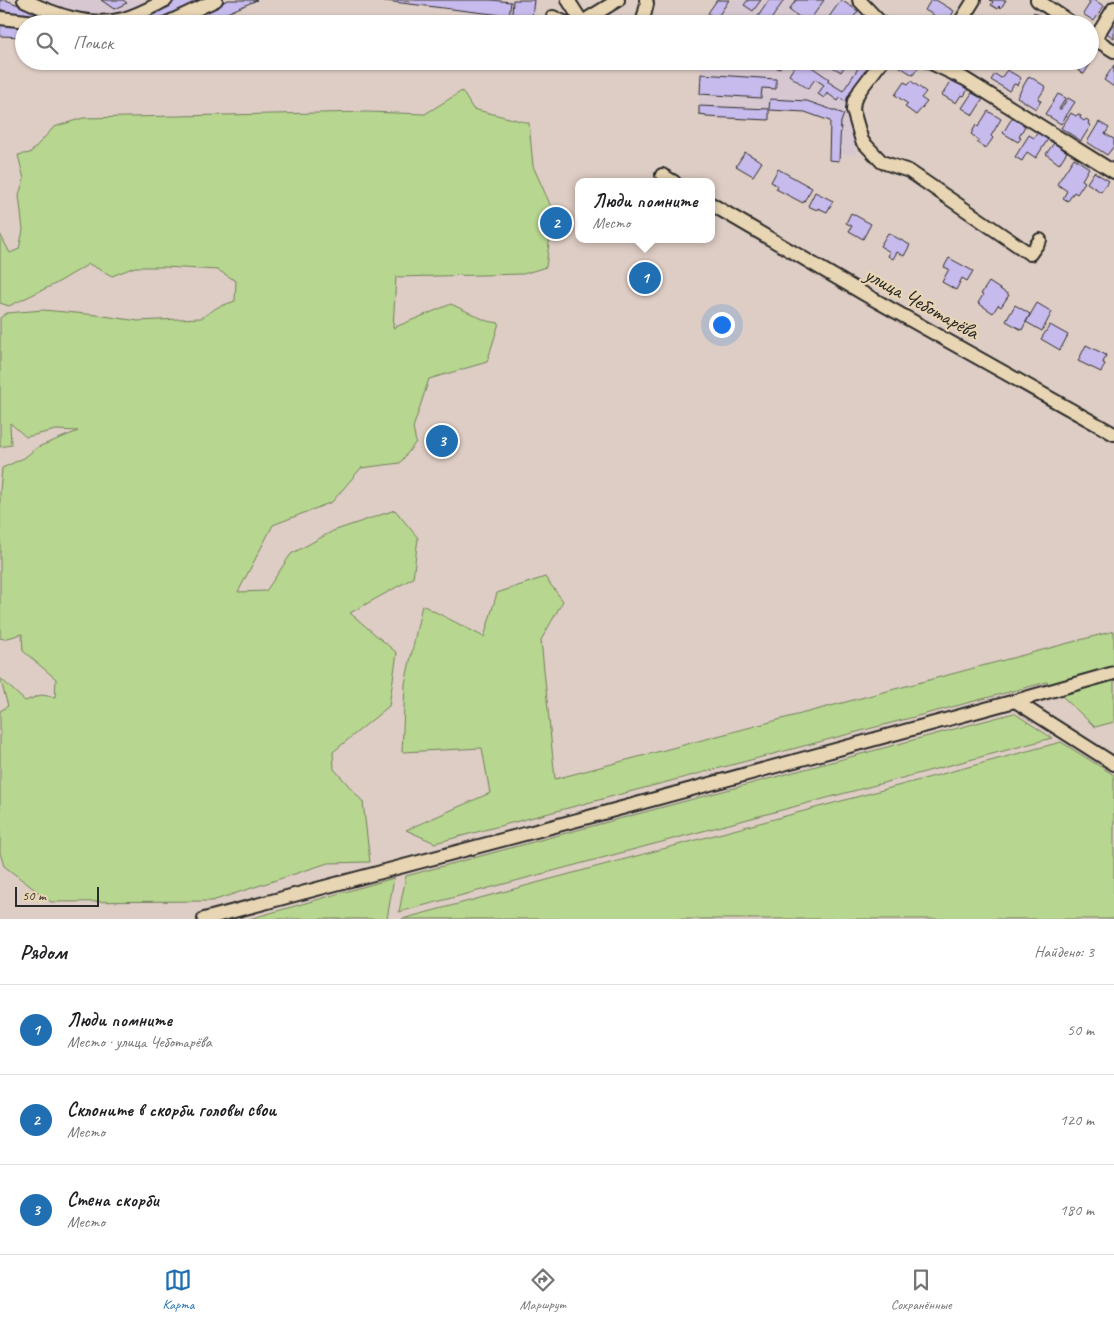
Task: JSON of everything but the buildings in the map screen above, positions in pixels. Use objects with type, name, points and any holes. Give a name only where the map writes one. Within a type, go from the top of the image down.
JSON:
[{"type":"street","points":[[24,0],[58,15]]},
{"type":"street","points":[[135,15],[166,0]]},
{"type":"street","points":[[184,15],[216,0]]},
{"type":"street","points":[[568,0],[577,15]]},
{"type":"street","points":[[595,15],[618,0]]},
{"type":"street","points":[[644,15],[646,0]]},
{"type":"street","points":[[859,0],[873,15]]},
{"type":"street","points":[[965,15],[974,0]]},
{"type":"street","points":[[1037,0],[1060,15]]},
{"type":"street","points":[[1099,29],[1114,8]]},
{"type":"street","points":[[0,18],[15,20]]},
{"type":"street","points":[[1099,41],[1114,51]]},
{"type":"street","points":[[875,70],[860,90],[854,102],[853,110],[862,141],[882,162],[909,171],[1030,254],[1040,240]]},
{"type":"street","points":[[946,70],[965,79],[1114,172]]},
{"type":"street","points":[[662,174],[668,178]]},
{"type":"street","name":"улица Чеботарёва","points":[[715,206],[866,295],[1114,434]]},
{"type":"street","points":[[204,919],[606,812],[1114,673]]},
{"type":"street","points":[[1015,700],[1114,764]]},
{"type":"shaded area","points":[[41,0],[152,0],[135,11],[106,15],[83,15],[53,7]]},
{"type":"shaded area","points":[[386,0],[537,0],[536,15],[484,15]]},
{"type":"shaded area","points":[[717,0],[842,0],[864,15],[711,15],[708,13]]},
{"type":"shaded area","points":[[701,70],[870,70],[848,103],[855,127],[855,155],[840,154],[839,161],[829,160],[830,121],[805,112],[770,110],[769,120],[706,117],[706,115],[699,114]]},
{"type":"green space","points":[[462,91],[473,109],[529,123],[533,166],[553,211],[546,267],[523,274],[396,277],[393,328],[451,304],[487,321],[499,323],[487,362],[429,379],[413,428],[416,442],[400,463],[361,468],[332,502],[273,525],[238,592],[266,591],[291,554],[333,531],[395,510],[418,538],[413,578],[350,613],[397,653],[389,706],[333,752],[334,769],[363,802],[370,862],[328,863],[212,901],[51,902],[4,866],[0,853],[0,711],[8,706],[0,678],[25,701],[41,695],[55,697],[56,679],[23,651],[22,634],[4,639],[0,638],[0,491],[2,468],[24,458],[38,447],[78,431],[56,430],[26,437],[10,423],[11,445],[0,447],[0,318],[7,313],[43,310],[138,321],[201,318],[218,307],[235,301],[236,281],[218,270],[164,267],[135,267],[112,276],[89,264],[57,283],[9,306],[0,303],[0,234],[10,253],[19,249],[23,230],[19,195],[24,179],[18,155],[30,153],[54,127],[83,118],[367,112],[425,114]]},
{"type":"green space","points":[[545,577],[563,601],[541,640],[555,779],[1114,631],[1114,722],[1095,727],[1047,682],[435,843],[406,830],[490,793],[482,748],[402,752],[405,684],[422,605],[484,637],[497,593]]},
{"type":"green space","points":[[1014,713],[1052,738],[399,912],[406,876]]},
{"type":"green space","points":[[1061,742],[1114,775],[1114,919],[402,919]]},
{"type":"green space","points":[[394,878],[387,919],[249,919]]},
{"type":"place","name":"Склоните в скорби головы свои","points":[[556,223]]},
{"type":"place","name":"Люди помните","points":[[645,278]]},
{"type":"place","name":"Стена скорби","points":[[442,441]]}]
